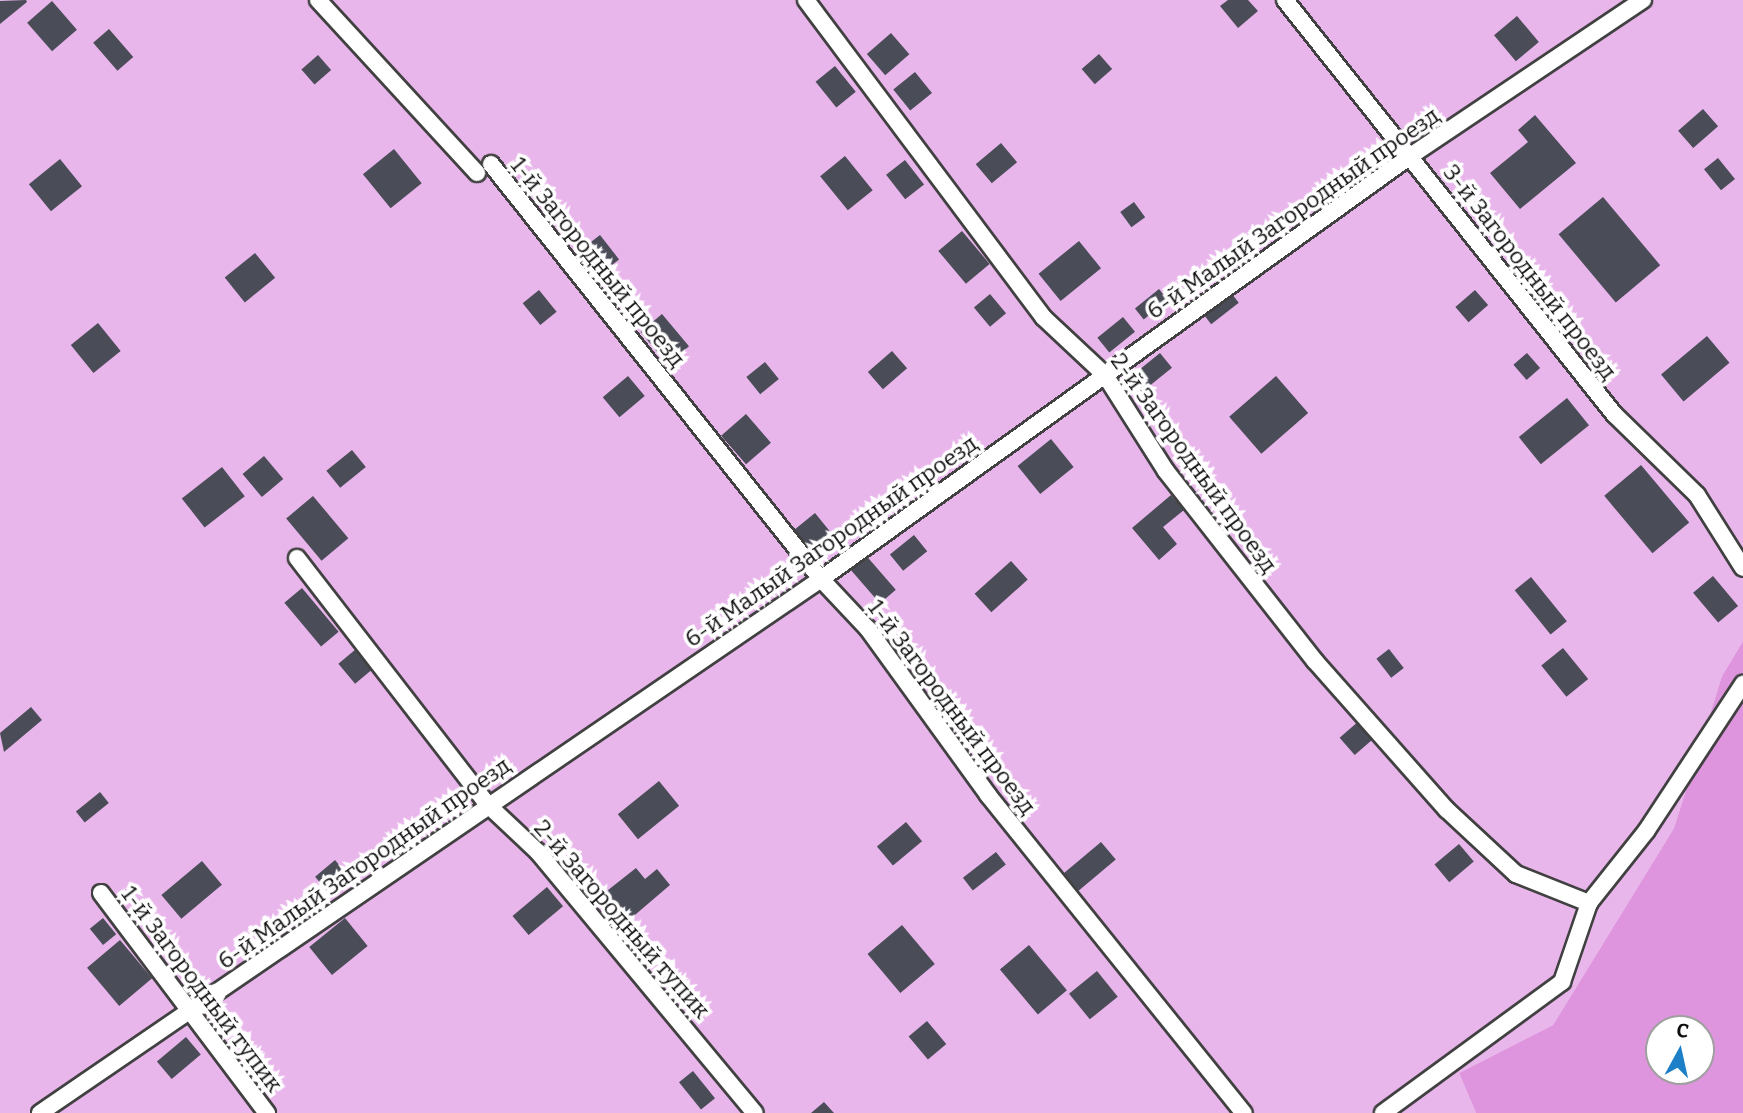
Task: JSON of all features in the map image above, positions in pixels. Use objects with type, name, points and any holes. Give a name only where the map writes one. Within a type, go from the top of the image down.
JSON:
[{"type":"lane","name":"1-й Загородный проезд","points":[[318,0],[484,168],[821,579],[868,629],[988,795],[1244,1113]]},
{"type":"lane","name":"2-й Загородный проезд","points":[[807,0],[1043,317],[1105,375],[1166,471],[1315,661],[1446,809],[1516,874],[1589,903]]},
{"type":"lane","name":"3-й Загородный проезд","points":[[1285,0],[1614,414],[1697,495],[1743,568]]},
{"type":"lane","name":"6-й Малый Загородный проезд","points":[[40,1113],[191,1012],[487,804],[821,579],[1409,157],[1643,0]]},
{"type":"lane","name":"2-й Загородный тупик","points":[[297,558],[487,804],[538,852],[755,1113]]},
{"type":"lane","points":[[1383,1113],[1562,982],[1589,903],[1647,830],[1743,684]]},
{"type":"lane","name":"1-й Загородный тупик","points":[[101,893],[267,1113]]},
{"type":"shaded area","points":[[0,0],[1743,0],[1743,641],[1722,676],[1674,828],[1553,1025],[1459,1073],[1476,1113],[0,1113]]},
{"type":"shaded area","points":[[1743,641],[1743,1113],[1476,1113],[1459,1073],[1553,1025],[1674,828],[1722,676]]},
{"type":"building","points":[[1228,0],[1248,0],[1258,11],[1238,28],[1220,6]]},
{"type":"building","points":[[0,1],[27,2],[0,24]]},
{"type":"building","points":[[52,1],[77,30],[52,51],[27,23]]},
{"type":"building","points":[[1517,16],[1539,42],[1516,61],[1494,35]]},
{"type":"building","points":[[109,29],[133,57],[117,71],[93,43]]},
{"type":"building","points":[[891,33],[909,54],[885,75],[867,54]]},
{"type":"building","points":[[1099,54],[1112,69],[1095,84],[1082,69]]},
{"type":"building","points":[[318,55],[331,70],[315,85],[301,69]]},
{"type":"building","points":[[835,66],[856,92],[836,107],[816,82]]},
{"type":"building","points":[[915,72],[932,93],[910,111],[893,90]]},
{"type":"building","points":[[1703,109],[1718,126],[1693,148],[1678,131]]},
{"type":"building","points":[[1535,115],[1576,163],[1520,209],[1490,173],[1528,142],[1518,130]]},
{"type":"building","points":[[1001,143],[1017,162],[992,183],[976,164]]},
{"type":"building","points":[[394,149],[422,183],[391,208],[363,174]]},
{"type":"building","points":[[845,156],[873,190],[848,210],[820,176]]},
{"type":"building","points":[[1718,158],[1735,179],[1721,190],[1704,169]]},
{"type":"building","points":[[60,159],[82,186],[51,211],[29,184]]},
{"type":"building","points":[[905,160],[924,184],[905,199],[886,175]]},
{"type":"building","points":[[1603,197],[1660,265],[1616,302],[1559,234]]},
{"type":"building","points":[[1134,202],[1145,217],[1131,227],[1120,212]]},
{"type":"building","points":[[962,231],[990,264],[966,284],[938,251]]},
{"type":"building","points":[[600,235],[619,259],[595,279],[576,254]]},
{"type":"building","points":[[1079,241],[1101,268],[1061,301],[1039,274]]},
{"type":"building","points":[[255,253],[275,278],[245,302],[225,278]]},
{"type":"building","points":[[1159,289],[1168,300],[1144,319],[1135,309]]},
{"type":"building","points":[[539,290],[557,312],[540,325],[523,303]]},
{"type":"building","points":[[1475,290],[1488,305],[1468,322],[1455,307]]},
{"type":"building","points":[[990,294],[1006,313],[990,327],[974,307]]},
{"type":"building","points":[[1232,294],[1239,303],[1211,324],[1204,316]]},
{"type":"building","points":[[662,314],[689,346],[668,364],[641,332]]},
{"type":"building","points":[[1123,317],[1135,332],[1109,353],[1097,338]]},
{"type":"building","points":[[98,323],[121,351],[93,373],[71,345]]},
{"type":"building","points":[[1707,336],[1729,363],[1684,401],[1661,375]]},
{"type":"building","points":[[892,351],[907,368],[883,389],[868,372]]},
{"type":"building","points":[[1160,353],[1172,368],[1140,394],[1128,379]]},
{"type":"building","points":[[1527,353],[1540,368],[1527,380],[1513,365]]},
{"type":"building","points":[[765,362],[779,379],[760,394],[746,377]]},
{"type":"building","points":[[628,376],[645,396],[619,417],[603,397]]},
{"type":"building","points":[[1276,376],[1308,413],[1261,454],[1229,417]]},
{"type":"building","points":[[1567,398],[1589,425],[1541,464],[1519,437]]},
{"type":"building","points":[[746,414],[771,443],[746,464],[721,436]]},
{"type":"building","points":[[1051,439],[1074,467],[1040,494],[1018,466]]},
{"type":"building","points":[[352,450],[366,467],[340,488],[326,471]]},
{"type":"building","points":[[264,456],[283,479],[262,497],[243,474]]},
{"type":"building","points":[[1641,465],[1689,522],[1652,553],[1604,496]]},
{"type":"building","points":[[222,467],[245,496],[205,528],[182,498]]},
{"type":"building","points":[[1171,495],[1184,510],[1163,527],[1177,544],[1159,560],[1132,528]]},
{"type":"building","points":[[313,496],[348,538],[322,561],[286,518]]},
{"type":"building","points":[[815,513],[835,538],[814,555],[794,530]]},
{"type":"building","points":[[914,535],[927,551],[903,571],[890,555]]},
{"type":"building","points":[[863,552],[896,590],[880,604],[847,566]]},
{"type":"building","points":[[1011,561],[1028,580],[991,612],[975,594]]},
{"type":"building","points":[[1713,576],[1738,606],[1718,623],[1693,593]]},
{"type":"building","points":[[1531,577],[1567,621],[1551,635],[1515,590]]},
{"type":"building","points":[[302,588],[339,632],[321,646],[284,603]]},
{"type":"building","points":[[1563,648],[1588,679],[1566,697],[1541,666]]},
{"type":"building","points":[[356,649],[373,669],[355,684],[338,664]]},
{"type":"building","points":[[1389,649],[1404,668],[1391,678],[1376,659]]},
{"type":"building","points":[[31,707],[42,720],[4,752],[0,733]]},
{"type":"building","points":[[1360,720],[1375,737],[1355,755],[1340,738]]},
{"type":"building","points":[[659,781],[679,806],[638,839],[618,814]]},
{"type":"building","points":[[100,792],[109,803],[85,822],[76,812]]},
{"type":"building","points":[[906,822],[922,841],[893,866],[877,846]]},
{"type":"building","points":[[1101,842],[1116,860],[1078,891],[1063,873]]},
{"type":"building","points":[[1459,844],[1474,862],[1449,882],[1434,865]]},
{"type":"building","points":[[996,852],[1006,865],[973,890],[963,878]]},
{"type":"building","points":[[335,860],[351,879],[331,896],[315,877]]},
{"type":"building","points":[[202,861],[222,885],[181,919],[161,895]]},
{"type":"building","points":[[636,868],[645,879],[657,869],[670,885],[622,926],[598,898]]},
{"type":"building","points":[[547,887],[563,906],[529,935],[513,916]]},
{"type":"building","points":[[103,918],[116,934],[103,945],[90,929]]},
{"type":"building","points":[[345,918],[368,946],[332,975],[309,947]]},
{"type":"building","points":[[902,925],[935,964],[900,993],[868,954]]},
{"type":"building","points":[[120,940],[152,978],[119,1006],[87,968]]},
{"type":"building","points":[[1029,945],[1067,990],[1038,1015],[1000,969]]},
{"type":"building","points":[[1097,971],[1118,997],[1090,1019],[1069,994]]},
{"type":"building","points":[[927,1021],[946,1044],[928,1059],[909,1036]]},
{"type":"building","points":[[186,1037],[201,1055],[172,1079],[157,1061]]},
{"type":"building","points":[[693,1071],[715,1098],[701,1110],[679,1082]]},
{"type":"building","points":[[824,1102],[834,1113],[811,1113]]}]
